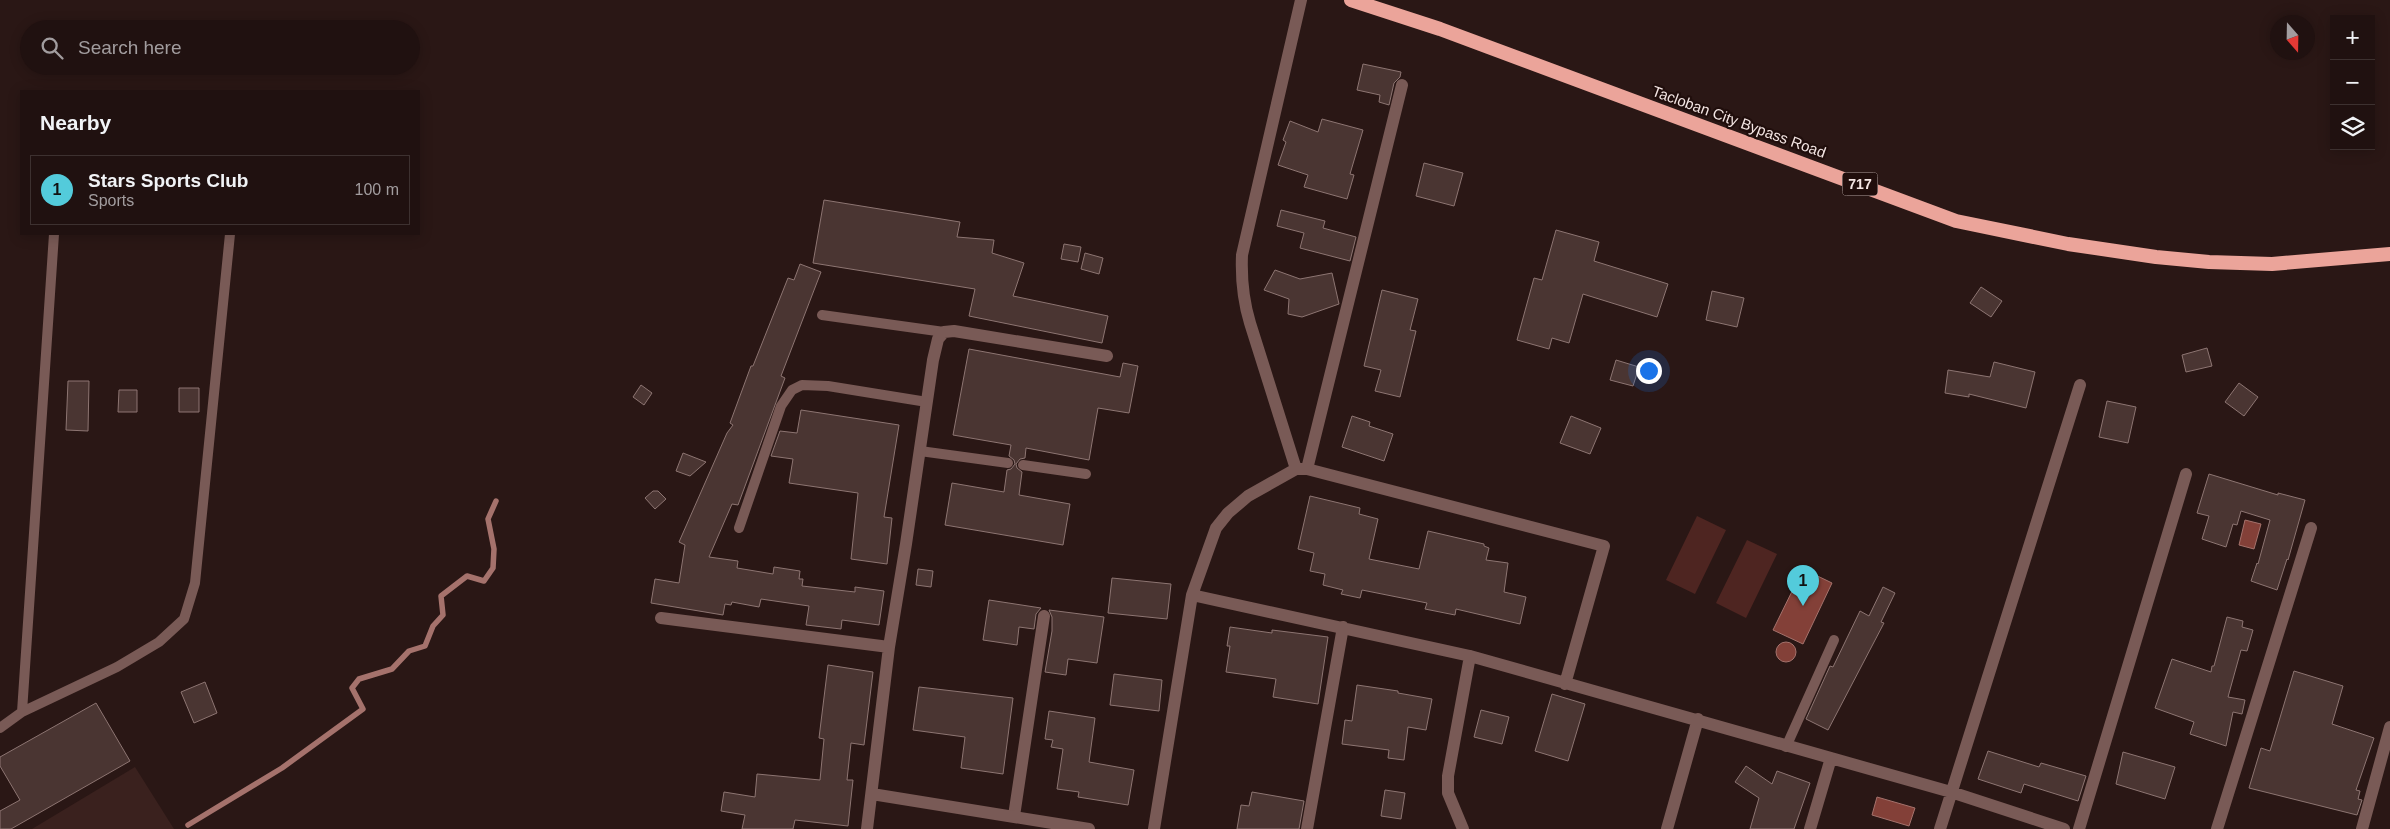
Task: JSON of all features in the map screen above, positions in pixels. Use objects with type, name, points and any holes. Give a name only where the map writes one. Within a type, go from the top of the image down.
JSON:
[{"type":"highway","name":"Tacloban City Bypass Road","points":[[1351,0],[1440,29],[1956,221],[2068,244],[2156,257],[2209,262],[2272,264],[2390,254]]},
{"type":"street","points":[[1301,0],[1242,255],[1241,278],[1250,323],[1301,469]]},
{"type":"street","points":[[1301,469],[1402,85]]},
{"type":"street","points":[[867,829],[889,647],[938,339],[944,332],[954,331],[1107,356]]},
{"type":"street","points":[[1940,829],[1950,792],[2080,385]]},
{"type":"street","points":[[1154,829],[1192,595],[1216,528],[1228,513],[1248,496],[1301,469],[1604,546],[1565,684]]},
{"type":"street","points":[[2079,829],[2186,474]]},
{"type":"street","points":[[2217,829],[2311,528]]},
{"type":"street","points":[[1192,595],[1470,656],[1565,684],[1698,719],[1786,747],[1950,792],[2064,829]]},
{"type":"street","points":[[1014,816],[1044,616]]},
{"type":"street","points":[[661,618],[889,647]]},
{"type":"street","points":[[1307,829],[1343,627]]},
{"type":"street","points":[[1463,829],[1448,793],[1448,776],[1470,656]]},
{"type":"street","points":[[1667,829],[1698,719]]},
{"type":"street","points":[[2362,829],[2390,727]]},
{"type":"street","points":[[1810,829],[1831,758]]},
{"type":"street","points":[[872,794],[1089,829]]},
{"type":"lane","points":[[22,712],[54,235]]},
{"type":"lane","points":[[0,728],[22,712],[117,667],[159,642],[184,619],[196,574],[230,235]]},
{"type":"lane","points":[[822,315],[944,332]]},
{"type":"lane","points":[[739,528],[781,406],[792,390],[802,385],[828,386],[927,402]]},
{"type":"lane","points":[[920,451],[1008,463]]},
{"type":"lane","points":[[1024,466],[1086,474]]},
{"type":"lane","points":[[1786,747],[1834,640]]},
{"type":"shaded area","points":[[1697,516],[1726,530],[1695,594],[1666,580]]},
{"type":"shaded area","points":[[2245,520],[2261,524],[2254,549],[2239,545]]},
{"type":"shaded area","points":[[1747,540],[1777,554],[1746,618],[1716,603]]},
{"type":"shaded area","points":[[1803,569],[1832,583],[1803,644],[1773,630]]},
{"type":"shaded area","points":[[1786,642],[1793,645],[1796,652],[1793,659],[1786,662],[1779,659],[1776,652],[1779,645]]},
{"type":"shaded area","points":[[135,767],[174,829],[32,829]]},
{"type":"shaded area","points":[[1877,797],[1915,808],[1909,826],[1872,815]]},
{"type":"building","points":[[1363,64],[1401,72],[1400,77],[1394,83],[1389,105],[1379,102],[1380,95],[1357,90]]},
{"type":"building","points":[[1322,119],[1363,130],[1350,174],[1354,175],[1347,199],[1304,187],[1308,175],[1278,165],[1286,142],[1283,140],[1290,121],[1318,132]]},
{"type":"building","points":[[1424,163],[1463,173],[1454,206],[1416,196]]},
{"type":"building","points":[[824,200],[960,222],[957,237],[994,240],[992,253],[1024,263],[1013,296],[1108,316],[1102,343],[969,316],[975,289],[813,263]]},
{"type":"building","points":[[1281,210],[1325,221],[1323,228],[1356,237],[1350,261],[1300,248],[1304,233],[1277,226]]},
{"type":"building","points":[[1556,230],[1599,242],[1594,261],[1668,284],[1657,317],[1583,294],[1569,343],[1552,338],[1549,349],[1517,340],[1534,278],[1542,280]]},
{"type":"building","points":[[1064,244],[1081,247],[1078,262],[1061,259]]},
{"type":"building","points":[[1085,253],[1103,258],[1099,274],[1081,269]]},
{"type":"building","points":[[800,264],[821,272],[781,376],[785,378],[738,505],[732,504],[709,557],[738,561],[737,568],[773,574],[774,567],[800,571],[799,579],[803,579],[802,586],[855,592],[855,587],[884,591],[879,625],[842,620],[841,629],[806,625],[809,606],[761,599],[759,607],[732,602],[731,605],[725,604],[723,615],[651,603],[655,579],[679,583],[685,545],[679,542],[727,433],[733,425],[730,423],[751,366],[753,366],[788,278],[794,280]]},
{"type":"building","points":[[1275,270],[1300,279],[1332,273],[1339,304],[1302,317],[1288,314],[1289,299],[1264,290]]},
{"type":"building","points":[[1981,287],[2002,301],[1991,317],[1970,303]]},
{"type":"building","points":[[1382,290],[1418,299],[1410,330],[1416,331],[1400,397],[1375,391],[1381,370],[1364,366]]},
{"type":"building","points":[[1712,291],[1744,298],[1737,327],[1706,320]]},
{"type":"building","points":[[2207,348],[2212,366],[2186,372],[2182,355]]},
{"type":"building","points":[[969,349],[1120,377],[1123,363],[1138,366],[1129,413],[1098,408],[1089,460],[1026,448],[1025,458],[1020,459],[1016,464],[1017,468],[1022,472],[1019,495],[1070,504],[1063,545],[945,525],[952,483],[1004,492],[1007,470],[1011,469],[1015,464],[1014,460],[1009,456],[1011,445],[953,435]]},
{"type":"building","points":[[1616,360],[1639,367],[1633,386],[1610,380]]},
{"type":"building","points":[[1994,362],[2035,372],[2026,408],[1969,394],[1969,397],[1945,393],[1948,370],[1990,377]]},
{"type":"building","points":[[68,381],[89,381],[88,431],[66,430]]},
{"type":"building","points":[[2239,383],[2258,397],[2244,416],[2225,402]]},
{"type":"building","points":[[641,385],[652,393],[644,405],[633,397]]},
{"type":"building","points":[[179,388],[199,388],[199,412],[179,412]]},
{"type":"building","points":[[119,390],[137,390],[137,412],[118,412]]},
{"type":"building","points":[[2107,401],[2136,407],[2128,443],[2099,437]]},
{"type":"building","points":[[801,410],[899,425],[884,517],[892,518],[887,564],[851,559],[858,493],[789,483],[793,459],[771,456],[780,431],[797,433]]},
{"type":"building","points":[[1352,416],[1370,422],[1369,426],[1393,434],[1384,461],[1342,447]]},
{"type":"building","points":[[1571,416],[1601,428],[1590,454],[1560,443]]},
{"type":"building","points":[[683,453],[706,462],[690,476],[676,471]]},
{"type":"building","points":[[2209,474],[2278,495],[2278,493],[2305,500],[2288,560],[2277,590],[2251,581],[2258,564],[2270,520],[2241,511],[2237,525],[2233,524],[2226,547],[2202,539],[2209,516],[2197,513]]},
{"type":"building","points":[[653,491],[658,491],[666,499],[655,509],[645,498]]},
{"type":"building","points":[[1310,496],[1360,508],[1359,514],[1378,519],[1369,559],[1419,569],[1428,531],[1484,544],[1484,546],[1489,548],[1486,560],[1508,563],[1504,592],[1526,597],[1520,624],[1456,609],[1455,615],[1425,609],[1427,603],[1362,590],[1360,598],[1341,594],[1343,590],[1323,585],[1325,574],[1310,571],[1314,553],[1298,549]]},
{"type":"building","points":[[918,569],[933,571],[931,587],[916,585]]},
{"type":"building","points":[[1112,578],[1171,584],[1167,619],[1108,613]]},
{"type":"building","points":[[1883,587],[1895,593],[1881,622],[1884,623],[1828,730],[1806,719],[1830,666],[1833,667],[1860,611],[1869,616]]},
{"type":"building","points":[[989,600],[1041,608],[1036,614],[1034,629],[1019,627],[1017,645],[983,640]]},
{"type":"building","points":[[1049,610],[1104,617],[1097,663],[1068,659],[1066,675],[1045,672],[1052,631],[1052,617]]},
{"type":"building","points":[[2227,617],[2243,621],[2242,627],[2253,630],[2247,651],[2241,650],[2228,697],[2245,700],[2242,714],[2233,712],[2226,746],[2190,734],[2194,722],[2155,708],[2172,659],[2211,672]]},
{"type":"building","points":[[1230,627],[1272,633],[1272,630],[1328,637],[1318,704],[1273,697],[1276,679],[1226,672],[1230,646],[1227,646]]},
{"type":"building","points":[[828,665],[873,672],[864,745],[851,743],[847,780],[853,780],[848,826],[795,820],[793,829],[742,829],[745,815],[721,811],[724,792],[755,797],[757,774],[820,780],[824,739],[819,738]]},
{"type":"building","points":[[2294,671],[2343,686],[2332,724],[2374,738],[2356,790],[2360,791],[2358,799],[2362,800],[2357,815],[2249,788],[2261,748],[2270,751]]},
{"type":"building","points":[[1114,674],[1162,680],[1159,711],[1110,705]]},
{"type":"building","points":[[205,682],[217,713],[194,723],[181,692]]},
{"type":"building","points":[[1357,685],[1398,691],[1398,693],[1432,699],[1426,730],[1408,727],[1404,760],[1388,758],[1389,750],[1342,744],[1345,720],[1352,721]]},
{"type":"building","points":[[919,687],[1013,698],[1003,774],[961,768],[965,737],[913,730]]},
{"type":"building","points":[[1552,694],[1585,704],[1568,761],[1535,751]]},
{"type":"building","points":[[96,703],[130,761],[11,829],[0,829],[0,811],[20,800],[0,766],[0,757]]},
{"type":"building","points":[[1481,710],[1509,717],[1502,744],[1474,737]]},
{"type":"building","points":[[1049,711],[1095,718],[1089,762],[1134,770],[1128,805],[1078,797],[1079,792],[1057,789],[1063,749],[1051,747],[1053,740],[1045,739]]},
{"type":"building","points":[[1988,751],[2039,767],[2041,763],[2086,776],[2078,801],[2024,784],[2021,793],[1978,779]]},
{"type":"building","points":[[2123,752],[2175,767],[2165,799],[2116,784]]},
{"type":"building","points":[[1746,766],[1772,784],[1777,771],[1810,783],[1794,829],[1750,829],[1759,798],[1735,782]]},
{"type":"building","points":[[1385,790],[1405,793],[1401,819],[1381,816]]},
{"type":"building","points":[[1252,792],[1304,801],[1299,829],[1237,829],[1241,805],[1249,806]]},
{"type":"waterway","points":[[188,825],[282,768],[363,709],[352,688],[359,679],[392,669],[409,651],[425,646],[433,626],[443,615],[441,596],[467,576],[484,581],[493,568],[494,549],[488,519],[496,501]]},
{"type":"place","name":"Stars Sports Club","points":[[1803,606]]}]
